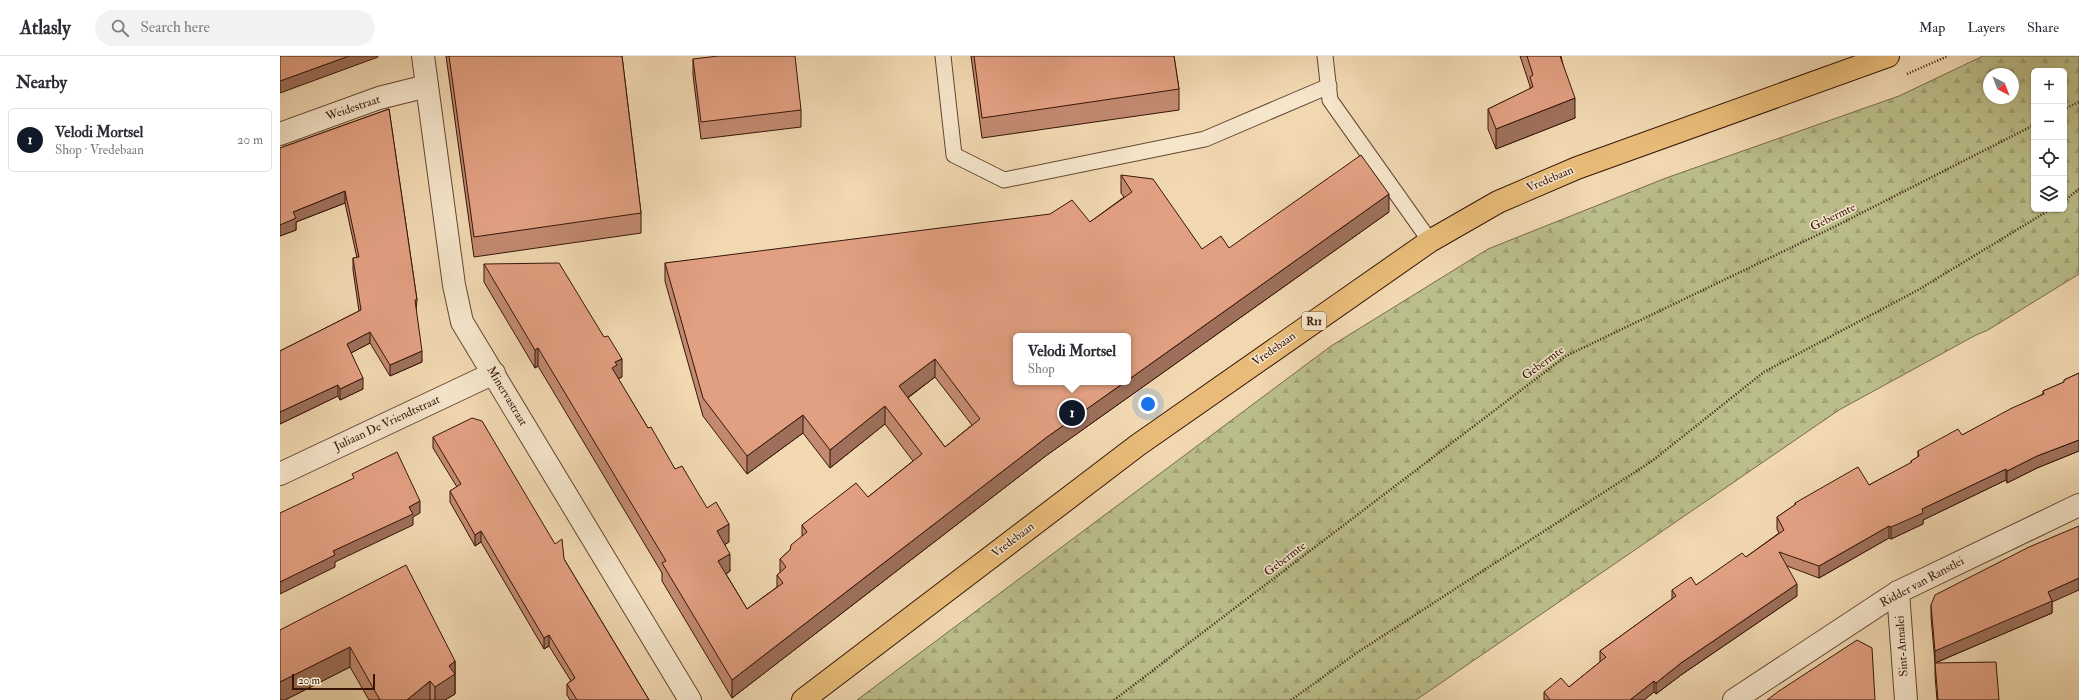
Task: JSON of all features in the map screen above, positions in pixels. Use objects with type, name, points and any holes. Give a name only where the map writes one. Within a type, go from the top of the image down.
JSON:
[{"type":"main road","name":"Vredebaan","points":[[803,700],[1138,444],[1430,241],[1498,202],[1578,168],[1888,56]]},
{"type":"street","name":"Minervastraat","points":[[423,56],[454,285],[462,322],[690,700]]},
{"type":"street","name":"Weidestraat","points":[[280,134],[379,98],[427,86]]},
{"type":"street","name":"Juliaan De Vriendtstraat","points":[[280,474],[494,373]]},
{"type":"street","name":"Ridder van Ranstlei","points":[[1734,700],[1898,592],[2079,505]]},
{"type":"street","name":"Sint-Annalei","points":[[1898,592],[1906,700]]},
{"type":"lane","points":[[943,56],[954,155],[1004,180],[1205,139],[1329,86]]},
{"type":"lane","points":[[1326,56],[1330,100],[1430,241]]},
{"type":"path","points":[[1903,76],[1948,56]]},
{"type":"path","points":[[2067,108],[2079,102]]},
{"type":"path","name":"Gebermte","points":[[1114,700],[1566,356],[1834,227],[2031,127]]},
{"type":"path","points":[[2067,199],[2079,189]]},
{"type":"path","points":[[1291,700],[1355,654],[1652,461],[1764,372],[1918,290],[2046,212]]},
{"type":"green space","points":[[1983,56],[2079,56],[2079,274],[1988,330],[1976,335],[1839,410],[1416,700],[857,700],[1331,346],[1488,249],[1666,178],[1899,96]]},
{"type":"building","points":[[280,56],[349,56],[280,81]]},
{"type":"building","points":[[449,56],[622,56],[641,213],[474,237]]},
{"type":"building","points":[[718,56],[795,56],[801,110],[701,122],[693,59]]},
{"type":"building","points":[[974,56],[1174,56],[1179,89],[982,118]]},
{"type":"building","points":[[1527,56],[1560,56],[1575,98],[1496,129],[1488,109],[1533,87],[1530,77],[1533,75]]},
{"type":"building","points":[[389,109],[417,300],[415,300],[422,351],[390,365],[370,332],[347,344],[363,378],[340,389],[338,385],[280,412],[280,351],[361,310],[353,258],[359,257],[345,191],[293,212],[296,218],[280,225],[280,148]]},
{"type":"building","points":[[1361,155],[1389,194],[1131,378],[1131,333],[1013,333],[1013,385],[1121,385],[1047,437],[732,680],[662,563],[666,561],[538,348],[535,350],[484,264],[559,263],[604,337],[608,336],[622,359],[615,362],[617,365],[612,368],[648,428],[651,427],[675,469],[682,466],[707,508],[716,502],[729,524],[717,531],[730,554],[718,561],[747,609],[783,583],[777,575],[786,567],[780,559],[790,550],[791,545],[807,532],[802,525],[856,483],[868,497],[922,454],[885,406],[830,450],[803,415],[747,456],[703,398],[665,263],[1050,214],[1072,200],[1090,222],[1132,192],[1121,175],[1153,179],[1202,249],[1221,236],[1229,248]],"holes":[[[935,359],[980,419],[945,447],[899,386]]]},
{"type":"building","points":[[2079,373],[2079,440],[2037,456],[2007,471],[2006,469],[1922,509],[1923,513],[1891,527],[1889,526],[1819,566],[1779,552],[1797,584],[1681,663],[1656,683],[1654,681],[1630,700],[1550,700],[1544,692],[1561,678],[1569,687],[1606,657],[1600,651],[1676,596],[1672,590],[1691,577],[1696,585],[1742,553],[1746,557],[1784,530],[1777,517],[1796,504],[1795,503],[1858,467],[1869,485],[1912,462],[1911,461],[1919,456],[1918,451],[1958,429],[1962,435],[2012,408],[2044,394],[2043,391],[2064,382],[2064,380]]},
{"type":"building","points":[[472,418],[482,421],[555,544],[562,539],[564,559],[649,700],[577,700],[567,684],[575,678],[549,635],[544,638],[481,531],[475,535],[450,491],[461,484],[433,437]]},
{"type":"building","points":[[397,452],[420,501],[409,507],[413,514],[333,551],[335,555],[280,582],[280,513],[354,478],[352,474]]},
{"type":"building","points":[[2079,526],[2079,578],[2048,592],[2052,601],[1935,651],[1931,605],[1935,595],[2029,547]]},
{"type":"building","points":[[406,565],[455,661],[449,666],[455,674],[435,687],[430,681],[407,700],[380,700],[350,647],[280,682],[280,630]]},
{"type":"building","points":[[1857,640],[1872,648],[1875,700],[1767,700],[1779,691]]},
{"type":"building","points":[[1996,662],[1999,700],[1938,700],[1935,663]]},
{"type":"place","name":"Velodi Mortsel","points":[[1072,413]]}]
